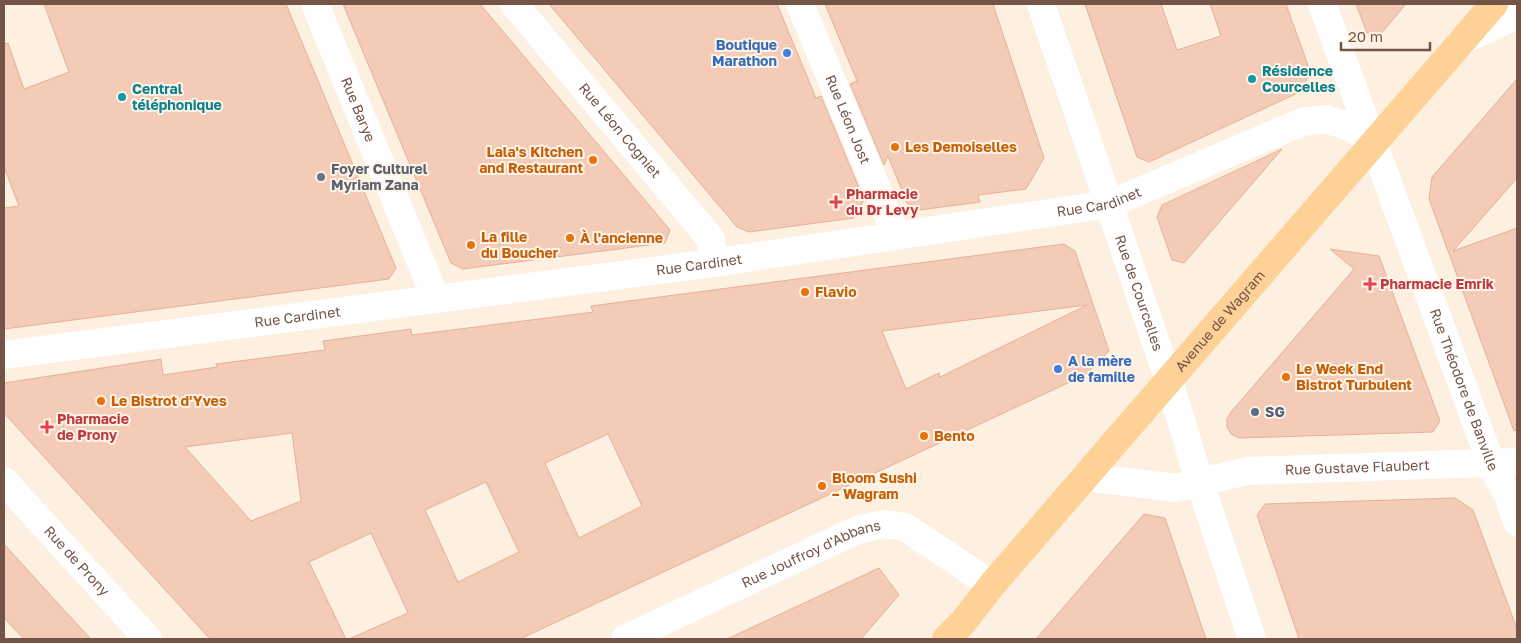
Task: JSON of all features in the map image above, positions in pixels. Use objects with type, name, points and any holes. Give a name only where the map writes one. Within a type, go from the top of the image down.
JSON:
[{"type":"main road","name":"Avenue de Wagram","points":[[946,639],[964,621],[992,585],[1494,4]]},
{"type":"street","name":"Rue Barye","points":[[315,4],[436,299]]},
{"type":"street","name":"Rue Léon Cogniet","points":[[514,4],[711,239],[713,263]]},
{"type":"street","name":"Rue Léon Jost","points":[[800,4],[896,236]]},
{"type":"street","name":"Rue de Courcelles","points":[[1041,4],[1169,381],[1200,483],[1252,639]]},
{"type":"street","name":"Rue Théodore de Banville","points":[[1322,4],[1374,143],[1504,463],[1509,498],[1517,522]]},
{"type":"street","points":[[1461,41],[1517,15]]},
{"type":"street","name":"Rue Cardinet","points":[[4,355],[713,263],[1110,204],[1302,122],[1325,119],[1348,126],[1374,143]]},
{"type":"street","name":"Rue Gustave Flaubert","points":[[1085,477],[1177,488],[1247,471],[1504,463]]},
{"type":"street","name":"Rue de Prony","points":[[4,481],[148,639]]},
{"type":"street","name":"Rue Jouffroy d'Abbans","points":[[625,639],[857,530],[884,524],[904,527],[992,585]]},
{"type":"building","points":[[44,4],[286,4],[396,268],[389,279],[4,329],[4,208],[19,206],[4,167],[4,44],[8,43],[24,89],[69,72]]},
{"type":"building","points":[[343,4],[480,4],[670,230],[665,243],[463,269],[451,263]]},
{"type":"building","points":[[549,4],[777,4],[816,98],[821,96],[864,200],[854,218],[749,232],[737,227]]},
{"type":"building","points":[[825,4],[993,4],[1044,158],[1026,189],[978,195],[980,202],[919,210],[907,203],[888,156],[884,165],[850,84],[857,81]]},
{"type":"building","name":"Résidence Courcelles","points":[[1085,4],[1161,4],[1177,50],[1221,36],[1210,4],[1286,4],[1310,71],[1302,91],[1149,162],[1137,157]]},
{"type":"building","points":[[1356,4],[1406,4],[1380,35],[1367,33]]},
{"type":"building","points":[[1517,79],[1517,178],[1453,251],[1517,228],[1517,430],[1514,431],[1429,199],[1432,177]]},
{"type":"building","points":[[1282,149],[1184,263],[1172,260],[1157,217],[1162,205]]},
{"type":"building","points":[[1064,244],[1075,251],[1109,351],[1085,375],[520,639],[349,639],[408,613],[371,533],[309,562],[346,639],[210,639],[4,413],[4,383],[161,359],[163,375],[217,367],[216,364],[325,350],[323,341],[411,329],[412,335],[593,312],[591,306]],"holes":[[[1087,305],[940,377],[939,373],[906,389],[882,331]],[[292,433],[301,501],[251,521],[185,447]],[[608,434],[642,506],[579,538],[545,463]],[[486,482],[519,552],[458,582],[425,510]]]},
{"type":"building","points":[[1330,249],[1379,256],[1440,421],[1433,432],[1239,438],[1231,434],[1227,427],[1227,419],[1231,412],[1354,269]]},
{"type":"building","points":[[1455,498],[1473,510],[1517,629],[1517,639],[1299,639],[1257,515],[1265,504]]},
{"type":"building","points":[[1144,514],[1165,518],[1206,639],[1036,639]]},
{"type":"building","points":[[4,544],[91,639],[24,639],[4,618]]},
{"type":"building","points":[[879,568],[899,595],[861,639],[727,639]]},
{"type":"place","name":"Boutique Marathon","points":[[787,53]]},
{"type":"place","name":"Résidence Courcelles","points":[[1252,79]]},
{"type":"place","name":"Central téléphonique","points":[[122,97]]},
{"type":"place","name":"Les Demoiselles","points":[[895,147]]},
{"type":"place","name":"Lala's Kitchen and Restaurant","points":[[593,160]]},
{"type":"place","name":"Foyer Culturel Myriam Zana","points":[[321,177]]},
{"type":"place","name":"Pharmacie du Dr Levy","points":[[836,202]]},
{"type":"place","name":"À l'ancienne","points":[[570,238]]},
{"type":"place","name":"La fille du Boucher","points":[[471,245]]},
{"type":"place","name":"Pharmacie Emrik","points":[[1370,284]]},
{"type":"place","name":"Flavio","points":[[805,292]]},
{"type":"place","name":"A la mère de famille","points":[[1058,369]]},
{"type":"place","name":"Le Week End Bistrot Turbulent","points":[[1286,377]]},
{"type":"place","name":"Le Bistrot d'Yves","points":[[101,401]]},
{"type":"place","name":"SG","points":[[1255,412]]},
{"type":"place","name":"Pharmacie de Prony","points":[[47,427]]},
{"type":"place","name":"Bento","points":[[924,436]]},
{"type":"place","name":"Bloom Sushi – Wagram","points":[[822,486]]}]
